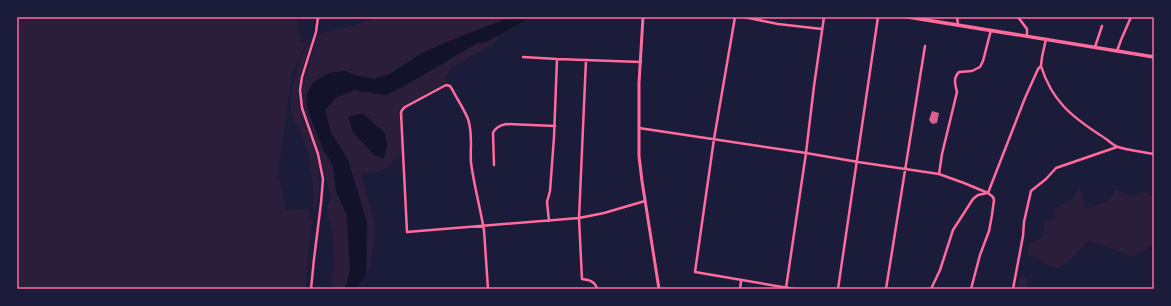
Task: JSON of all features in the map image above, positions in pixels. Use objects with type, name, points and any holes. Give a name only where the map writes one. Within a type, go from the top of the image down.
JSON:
[{"type":"main road","points":[[908,17],[1154,57]]},
{"type":"street","points":[[311,289],[321,203],[322,179],[318,154],[302,108],[300,90],[302,77],[316,32],[318,17]]},
{"type":"street","points":[[643,17],[638,128],[640,168],[659,289]]},
{"type":"street","points":[[735,17],[714,140],[695,272],[794,289]]},
{"type":"street","points":[[744,17],[778,24],[822,29]]},
{"type":"street","points":[[786,288],[824,17]]},
{"type":"street","points":[[838,289],[858,162],[858,153],[878,17]]},
{"type":"street","points":[[957,17],[958,25]]},
{"type":"street","points":[[1018,17],[1027,29],[1027,36]]},
{"type":"street","points":[[1117,51],[1132,17]]},
{"type":"street","points":[[1095,47],[1102,26]]},
{"type":"street","points":[[939,174],[943,147],[957,92],[954,82],[955,76],[959,72],[972,71],[980,67],[991,30]]},
{"type":"street","points":[[1046,39],[1041,66],[1049,87],[1065,108],[1082,123],[1117,147],[1154,154]]},
{"type":"street","points":[[886,289],[925,46]]},
{"type":"street","points":[[523,57],[641,62]]},
{"type":"street","points":[[549,221],[547,200],[550,190],[555,126],[557,59]]},
{"type":"street","points":[[586,60],[579,218],[582,279],[592,281],[597,289]]},
{"type":"street","points":[[988,193],[1027,93],[1038,68],[1041,66]]},
{"type":"street","points":[[488,289],[483,226],[472,166],[469,124],[452,89],[446,84],[404,107],[401,111],[406,232],[483,226],[549,221],[579,218],[604,213],[645,201]]},
{"type":"street","points":[[494,165],[493,133],[500,126],[509,124],[555,126]]},
{"type":"street","points":[[638,128],[939,174],[988,193],[994,200],[990,228],[980,255],[971,289]]},
{"type":"street","points":[[1013,289],[1023,236],[1024,222],[1032,191],[1056,168],[1117,147]]},
{"type":"street","points":[[931,289],[940,270],[951,234],[955,226],[973,199],[978,195],[988,193]]},
{"type":"street","points":[[740,289],[741,281]]},
{"type":"shaded area","points":[[17,17],[297,17],[302,42],[310,39],[301,52],[292,76],[278,173],[286,210],[307,208],[312,221],[307,260],[306,289],[17,289]]},
{"type":"shaded area","points":[[380,17],[507,17],[502,21],[424,52],[390,74],[374,79],[354,75],[345,71],[329,73],[313,83],[307,94],[310,116],[324,151],[334,166],[336,192],[347,215],[350,272],[346,286],[343,289],[332,289],[331,277],[334,268],[333,236],[327,215],[327,205],[331,199],[319,151],[306,114],[302,88],[317,36]]},
{"type":"shaded area","points":[[507,17],[528,17],[524,21],[486,42],[477,43],[386,95],[354,90],[335,98],[325,110],[331,133],[348,160],[367,223],[366,274],[360,282],[358,289],[345,289],[350,271],[347,215],[336,192],[333,166],[324,151],[307,106],[307,94],[313,83],[329,73],[345,71],[354,75],[374,79],[390,74],[424,52],[502,21]]},
{"type":"shaded area","points":[[497,36],[500,38],[493,44],[451,68],[445,78],[448,81],[399,109],[402,155],[397,156],[385,169],[361,173],[376,229],[369,271],[366,274],[367,223],[348,160],[331,133],[325,110],[335,98],[354,90],[386,95],[477,43],[486,42]]},
{"type":"shaded area","points":[[307,44],[310,45],[300,78],[298,99],[303,119],[315,150],[319,171],[319,192],[315,212],[313,211],[313,184],[308,154],[302,135],[291,112],[291,93],[294,80],[300,59]]},
{"type":"shaded area","points":[[363,114],[385,133],[387,147],[384,158],[375,156],[353,132],[348,116]]},
{"type":"shaded area","points":[[1079,185],[1085,209],[1107,202],[1116,189],[1131,196],[1145,192],[1154,198],[1154,244],[1133,257],[1103,245],[1088,241],[1068,262],[1058,268],[1048,266],[1036,257],[1027,255],[1030,242],[1043,238],[1044,222],[1056,220],[1054,209],[1074,198]]},
{"type":"shaded area","points":[[1021,273],[1027,280],[1028,289],[1017,289]]},
{"type":"building","points":[[932,111],[939,113],[937,123],[932,124],[929,120]]}]
